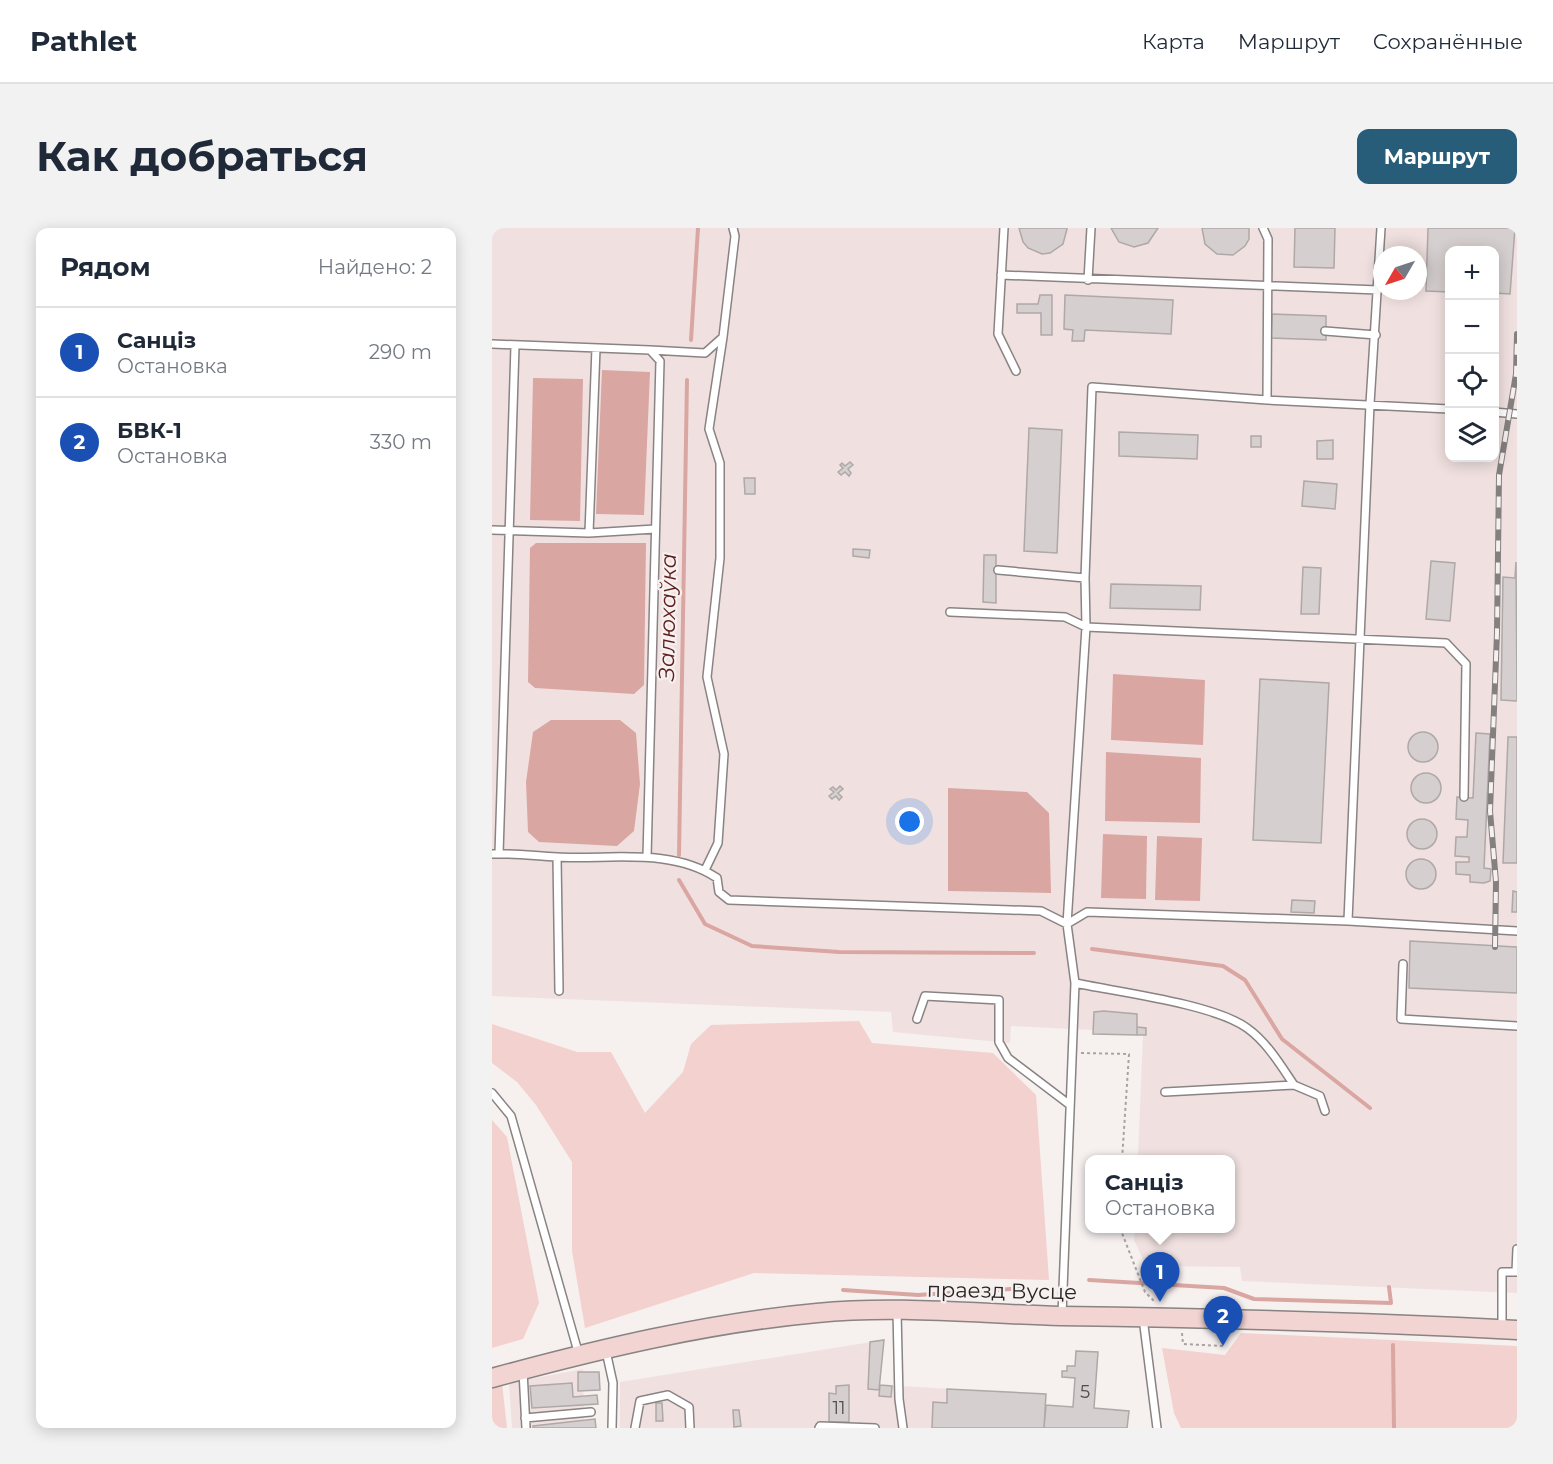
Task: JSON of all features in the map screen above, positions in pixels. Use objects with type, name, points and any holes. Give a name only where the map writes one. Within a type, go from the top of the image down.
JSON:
[{"type":"street","name":"праезд Вусце","points":[[492,1378],[606,1348],[729,1324],[819,1312],[897,1311],[1062,1316],[1182,1316],[1510,1330]]},
{"type":"lane","points":[[705,870],[718,843],[724,754],[707,676],[720,558],[720,463],[709,429],[723,337],[734,228]]},
{"type":"lane","points":[[1004,228],[998,334],[1016,371]]},
{"type":"lane","points":[[1088,280],[1091,228]]},
{"type":"lane","points":[[1263,228],[1268,239],[1267,400]]},
{"type":"lane","points":[[1380,246],[1381,228]]},
{"type":"lane","points":[[1001,275],[1373,290]]},
{"type":"lane","points":[[1348,921],[1370,404],[1378,300]]},
{"type":"lane","points":[[1325,331],[1376,335]]},
{"type":"lane","points":[[492,344],[705,353],[723,337]]},
{"type":"lane","points":[[515,346],[510,531],[495,854],[647,857],[705,870],[717,878],[719,892],[729,900],[1041,911],[1067,924]]},
{"type":"lane","points":[[589,533],[596,348]]},
{"type":"lane","points":[[647,857],[660,361],[650,350]]},
{"type":"lane","points":[[1062,1316],[1075,983],[1067,924],[1086,627],[1085,578],[1092,387],[1267,400],[1445,409]]},
{"type":"lane","points":[[1499,412],[1517,414]]},
{"type":"lane","points":[[492,530],[589,533],[655,529]]},
{"type":"lane","points":[[998,570],[1085,578]]},
{"type":"lane","points":[[950,612],[1065,617],[1086,627],[1446,643],[1466,664],[1464,797]]},
{"type":"lane","points":[[557,857],[559,991]]},
{"type":"lane","points":[[1067,924],[1087,912],[1348,921],[1517,931]]},
{"type":"lane","points":[[1403,964],[1401,1019],[1517,1026]]},
{"type":"lane","points":[[1075,983],[1217,1013],[1248,1028],[1275,1057],[1294,1085]]},
{"type":"lane","points":[[917,1019],[925,996],[999,1000],[999,1042],[1008,1058],[1070,1106]]},
{"type":"lane","points":[[1165,1092],[1294,1085],[1320,1096],[1325,1111]]},
{"type":"lane","points":[[492,1093],[511,1116],[579,1354]]},
{"type":"lane","points":[[1510,1330],[1502,1272],[1516,1272],[1517,1249]]},
{"type":"lane","points":[[897,1311],[899,1399],[903,1428]]},
{"type":"lane","points":[[1143,1315],[1157,1428]]},
{"type":"lane","points":[[606,1348],[613,1383],[612,1428]]},
{"type":"lane","points":[[523,1370],[526,1428]]},
{"type":"lane","points":[[635,1428],[640,1401],[668,1395],[689,1407],[690,1428]]},
{"type":"lane","points":[[525,1418],[591,1412]]},
{"type":"lane","points":[[819,1428],[875,1428]]},
{"type":"path","points":[[1072,1052],[1129,1054],[1122,1155]]},
{"type":"path","points":[[1122,1233],[1145,1292],[1154,1302],[1160,1302]]},
{"type":"path","points":[[1182,1316],[1183,1344],[1223,1346]]},
{"type":"shaded area","points":[[492,228],[1517,228],[1517,1293],[1242,1281],[1240,1267],[1146,1266],[1134,1240],[1135,1233],[1235,1233],[1235,1155],[1138,1155],[1143,1035],[1094,1034],[1093,1030],[1011,1026],[1010,1043],[893,1032],[891,1012],[492,996]]},
{"type":"shaded area","points":[[602,370],[650,372],[644,515],[596,514]]},
{"type":"shaded area","points":[[533,378],[583,379],[580,521],[530,520]]},
{"type":"shaded area","points":[[536,543],[646,543],[644,685],[634,694],[535,688],[528,682],[530,548]]},
{"type":"shaded area","points":[[1113,674],[1205,680],[1203,745],[1111,740]]},
{"type":"shaded area","points":[[551,720],[620,720],[636,733],[640,784],[634,831],[617,846],[539,842],[528,832],[526,782],[533,732]]},
{"type":"shaded area","points":[[1106,752],[1201,758],[1200,823],[1105,821]]},
{"type":"shaded area","points":[[948,788],[1027,792],[1049,813],[1051,893],[948,891]]},
{"type":"shaded area","points":[[1103,834],[1147,836],[1146,899],[1101,898]]},
{"type":"shaded area","points":[[1157,836],[1202,838],[1200,901],[1155,900]]},
{"type":"shaded area","points":[[859,1021],[872,1043],[993,1053],[1036,1095],[1049,1280],[754,1273],[585,1328],[572,1251],[572,1162],[536,1105],[517,1082],[492,1063],[492,1024],[577,1052],[611,1052],[645,1113],[683,1072],[691,1044],[711,1025]]},
{"type":"shaded area","points":[[492,1120],[507,1137],[539,1303],[523,1339],[492,1348]]},
{"type":"shaded area","points":[[1241,1333],[1517,1346],[1517,1428],[1181,1428],[1174,1413],[1162,1348],[1225,1355]]},
{"type":"shaded area","points":[[884,1340],[880,1385],[1046,1394],[1046,1405],[1073,1407],[1075,1378],[1062,1377],[1062,1371],[1067,1371],[1067,1366],[1075,1366],[1076,1351],[1098,1352],[1094,1408],[1129,1411],[1127,1428],[620,1428],[620,1382]]},
{"type":"shaded area","points":[[583,1369],[584,1428],[512,1428],[509,1383]]},
{"type":"shaded area","points":[[502,1383],[507,1428],[492,1428],[492,1386]]},
{"type":"building","points":[[1019,228],[1067,229],[1063,244],[1050,253],[1042,254],[1028,248],[1023,242]]},
{"type":"building","points":[[1111,228],[1158,228],[1148,243],[1134,247],[1119,242]]},
{"type":"building","points":[[1202,228],[1249,228],[1249,239],[1245,246],[1233,255],[1217,254],[1205,244]]},
{"type":"building","points":[[1295,228],[1335,228],[1334,268],[1294,267]]},
{"type":"building","points":[[1428,228],[1515,228],[1510,294],[1499,293],[1499,246],[1445,246],[1445,292],[1427,291]]},
{"type":"building","points":[[1040,295],[1052,295],[1052,335],[1041,335],[1041,313],[1017,313],[1017,304],[1038,304]]},
{"type":"building","points":[[1065,295],[1173,300],[1171,334],[1085,330],[1084,341],[1072,341],[1073,330],[1064,329]]},
{"type":"building","points":[[1272,314],[1326,316],[1326,340],[1271,338]]},
{"type":"building","points":[[1029,428],[1062,430],[1057,553],[1024,551]]},
{"type":"building","points":[[1119,432],[1198,435],[1197,459],[1119,456]]},
{"type":"building","points":[[1251,436],[1261,436],[1261,447],[1251,447]]},
{"type":"building","points":[[1333,440],[1333,459],[1317,459],[1317,441]]},
{"type":"building","points":[[850,462],[853,465],[848,469],[851,473],[849,476],[845,472],[841,475],[838,472],[843,468],[840,465],[842,463],[845,466]]},
{"type":"building","points":[[744,478],[755,478],[755,494],[745,494]]},
{"type":"building","points":[[1304,481],[1337,484],[1335,509],[1302,506]]},
{"type":"building","points":[[853,549],[870,550],[869,558],[853,556]]},
{"type":"building","points":[[984,555],[996,555],[996,603],[983,602]]},
{"type":"building","points":[[1431,561],[1455,563],[1450,621],[1426,619]]},
{"type":"building","points":[[1516,562],[1517,701],[1501,700],[1503,577],[1515,578]]},
{"type":"building","points":[[1303,567],[1321,568],[1319,614],[1301,614]]},
{"type":"building","points":[[1111,584],[1201,586],[1200,610],[1110,608]]},
{"type":"building","points":[[1260,679],[1329,683],[1321,843],[1253,840]]},
{"type":"building","points":[[1423,732],[1434,736],[1438,747],[1434,758],[1423,762],[1412,758],[1408,747],[1412,736]]},
{"type":"building","points":[[1476,733],[1490,734],[1484,868],[1491,869],[1490,881],[1484,883],[1470,882],[1470,875],[1456,874],[1456,862],[1469,862],[1469,857],[1455,856],[1456,837],[1467,837],[1468,820],[1456,819],[1457,797],[1473,798]]},
{"type":"building","points":[[1508,737],[1517,737],[1517,863],[1503,863]]},
{"type":"building","points":[[1426,773],[1437,777],[1441,788],[1437,799],[1426,803],[1415,799],[1411,788],[1415,777]]},
{"type":"building","points":[[840,786],[843,789],[838,793],[842,797],[839,800],[836,796],[832,799],[829,796],[834,792],[830,789],[833,787],[836,790]]},
{"type":"building","points":[[1422,819],[1433,823],[1437,834],[1433,845],[1422,849],[1411,845],[1407,834],[1411,823]]},
{"type":"building","points":[[1421,859],[1432,863],[1436,874],[1432,885],[1421,889],[1410,885],[1406,874],[1410,863]]},
{"type":"building","points":[[1513,891],[1517,892],[1517,912],[1512,912]]},
{"type":"building","points":[[1292,900],[1315,901],[1314,913],[1291,912]]},
{"type":"building","points":[[1410,941],[1517,947],[1517,993],[1409,988]]},
{"type":"building","points":[[1094,1012],[1137,1014],[1137,1035],[1093,1034]]},
{"type":"building","points":[[1137,1027],[1146,1028],[1146,1035],[1137,1035]]},
{"type":"building","points":[[884,1340],[879,1390],[868,1389],[870,1342]]},
{"type":"building","points":[[1076,1351],[1098,1352],[1094,1408],[1129,1411],[1127,1428],[1044,1428],[1046,1405],[1073,1407],[1075,1378],[1062,1377],[1062,1371],[1067,1371],[1067,1366],[1075,1366]]},
{"type":"building","points":[[578,1372],[599,1372],[600,1390],[578,1391]]},
{"type":"building","points":[[572,1383],[573,1397],[597,1395],[598,1404],[532,1408],[530,1386]]},
{"type":"building","points":[[849,1385],[849,1422],[829,1422],[829,1393],[836,1394],[836,1386]]},
{"type":"building","points":[[880,1385],[892,1386],[891,1397],[879,1396]]},
{"type":"building","points":[[947,1389],[1046,1394],[1044,1428],[932,1428],[933,1402],[947,1403]]},
{"type":"building","points":[[656,1403],[662,1403],[663,1421],[656,1421]]},
{"type":"building","points":[[733,1410],[739,1410],[741,1426],[734,1427]]},
{"type":"building","points":[[595,1419],[596,1428],[533,1428],[533,1426]]},
{"type":"waterway","name":"Залюхаўка","points":[[691,340],[698,228]]},
{"type":"waterway","name":"Залюхаўка","points":[[679,855],[687,380]]},
{"type":"waterway","name":"Залюхаўка","points":[[679,880],[705,924],[752,946],[839,952],[1034,953]]},
{"type":"waterway","name":"Залюхаўка","points":[[1092,949],[1223,966],[1245,980],[1282,1039],[1370,1108]]},
{"type":"waterway","points":[[1089,1280],[1224,1288],[1254,1299],[1391,1303],[1389,1287]]},
{"type":"waterway","points":[[843,1290],[918,1295],[1025,1288]]},
{"type":"waterway","name":"Залюхаўка","points":[[1393,1345],[1394,1428]]},
{"type":"railway","points":[[1495,947],[1496,882],[1490,811],[1497,633],[1499,475],[1516,374],[1517,334]]},
{"type":"place","name":"Санціз","points":[[1160,1302]]},
{"type":"place","name":"БВК-1","points":[[1223,1346]]}]
